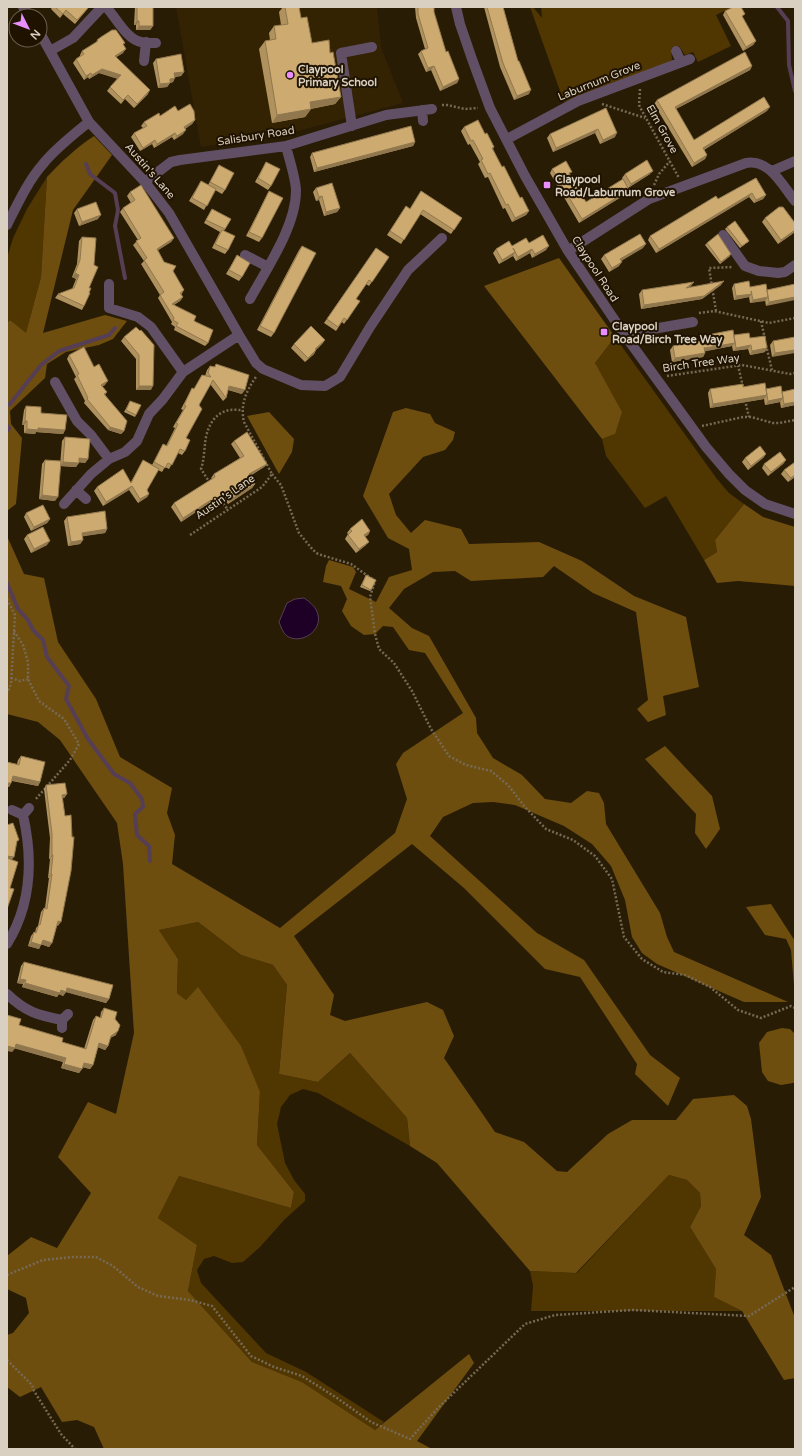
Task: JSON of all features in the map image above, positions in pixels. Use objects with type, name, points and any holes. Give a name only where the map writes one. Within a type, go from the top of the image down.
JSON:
[{"type":"street","points":[[50,51],[73,38],[102,7]]},
{"type":"street","points":[[106,7],[131,38],[136,41],[156,43]]},
{"type":"street","name":"Claypool Road","points":[[456,7],[469,52],[490,108],[525,176],[568,251],[655,378],[715,458],[745,490],[765,504],[795,514]]},
{"type":"street","points":[[144,61],[146,42]]},
{"type":"street","name":"Austin's Lane","points":[[48,47],[89,122],[145,182],[169,213],[239,335],[256,363],[263,369],[301,385],[325,386],[340,377],[370,327],[408,270],[442,238]]},
{"type":"street","points":[[352,126],[340,53],[372,47]]},
{"type":"street","name":"Laburnum Grove","points":[[507,139],[585,98],[685,60],[676,51]]},
{"type":"street","name":"Salisbury Road","points":[[145,182],[171,162],[286,146],[386,116],[432,109]]},
{"type":"street","points":[[422,110],[423,121]]},
{"type":"street","points":[[7,225],[20,198],[42,164],[89,122]]},
{"type":"street","points":[[250,299],[292,220],[296,206],[296,190],[286,146]]},
{"type":"street","points":[[772,171],[795,161]]},
{"type":"street","points":[[568,251],[648,199],[683,185],[752,162],[759,162],[772,171],[795,201]]},
{"type":"street","points":[[723,235],[746,266],[759,272],[778,274],[785,272],[795,265]]},
{"type":"street","points":[[246,255],[268,267]]},
{"type":"street","points":[[109,284],[109,308],[138,317],[151,327],[183,372]]},
{"type":"street","points":[[624,334],[693,322]]},
{"type":"street","points":[[64,504],[91,474],[108,459],[126,452],[137,441],[149,414],[163,399],[183,372],[239,335]]},
{"type":"street","points":[[55,382],[77,421],[91,435],[108,459]]},
{"type":"street","points":[[76,490],[86,499]]},
{"type":"street","points":[[7,944],[21,918],[26,897],[28,870],[26,811],[12,810]]},
{"type":"street","points":[[7,994],[20,1006],[39,1016],[64,1020]]},
{"type":"path","name":"Elm Grove","points":[[641,77],[639,105],[683,185]]},
{"type":"path","points":[[585,98],[645,118]]},
{"type":"path","points":[[432,109],[437,106],[447,105],[465,109],[490,108]]},
{"type":"path","points":[[648,199],[658,174],[670,161]]},
{"type":"path","points":[[716,311],[709,268],[746,266]]},
{"type":"path","points":[[693,322],[696,314],[716,311],[769,323],[795,318]]},
{"type":"path","points":[[761,321],[772,370]]},
{"type":"path","points":[[738,365],[743,387]]},
{"type":"path","name":"Birch Tree Way","points":[[655,378],[738,365],[790,374],[795,373]]},
{"type":"path","points":[[263,369],[253,382],[242,403],[244,422],[272,474],[281,485],[293,520],[299,533],[306,542],[318,554],[351,564],[375,581],[370,597],[375,634],[379,650],[394,663],[412,691],[431,729],[449,756],[466,765],[491,771],[508,785],[525,807],[546,829],[573,840],[595,856],[612,879],[624,937],[642,959],[663,972],[685,975],[710,987],[738,1010],[760,1018],[791,1006],[795,1008]]},
{"type":"path","points":[[744,395],[749,417]]},
{"type":"path","points":[[212,486],[201,468],[204,462],[206,432],[211,423],[221,413],[227,410],[242,410]]},
{"type":"path","points":[[692,428],[743,416],[773,423],[795,420]]},
{"type":"path","name":"Austin's Lane","points":[[190,535],[262,487],[272,474]]},
{"type":"path","points":[[220,498],[228,510]]},
{"type":"path","points":[[7,599],[15,615],[11,684],[7,693]]},
{"type":"path","points":[[14,631],[23,645],[28,662],[28,679],[39,701],[64,719],[79,744],[70,760],[26,811]]},
{"type":"path","points":[[11,678],[20,681],[28,679]]},
{"type":"path","points":[[7,1274],[43,1260],[73,1257],[96,1257],[113,1266],[138,1287],[158,1296],[190,1300],[212,1306],[251,1356],[274,1367],[302,1376],[371,1422],[410,1439],[438,1408],[525,1324],[555,1315],[633,1310],[749,1316],[795,1287]]},
{"type":"path","points":[[7,1360],[32,1385],[34,1391],[61,1434],[75,1449]]},
{"type":"shaded area","name":"Claypool Primary School","points":[[176,7],[377,7],[381,47],[403,103],[294,132],[201,147]]},
{"type":"shaded area","points":[[530,7],[533,7],[542,18],[541,7],[732,7],[716,15],[731,46],[698,62],[693,52],[685,55],[679,46],[671,49],[672,60],[670,63],[564,102]]},
{"type":"shaded area","points":[[94,136],[112,155],[73,210],[43,333],[105,315],[127,321],[113,339],[99,345],[66,352],[47,364],[45,378],[10,411],[11,424],[22,438],[16,504],[7,511],[7,323],[10,320],[26,333],[41,277],[47,177],[69,155]]},
{"type":"shaded area","points":[[47,177],[41,277],[26,334],[10,320],[7,323],[7,258],[13,238],[27,209]]},
{"type":"shaded area","points":[[559,258],[615,337],[595,363],[622,412],[615,434],[602,439],[484,286]]},
{"type":"shaded area","points":[[615,337],[717,479],[729,493],[744,504],[715,540],[717,552],[704,560],[666,496],[645,508],[606,456],[602,439],[615,434],[595,363]]},
{"type":"shaded area","points":[[406,408],[430,414],[435,423],[455,432],[453,440],[445,450],[423,457],[389,494],[396,515],[411,533],[425,520],[461,529],[469,544],[539,542],[582,561],[634,596],[686,617],[699,687],[663,696],[666,715],[648,722],[637,709],[648,700],[636,612],[593,593],[554,566],[543,577],[471,581],[455,571],[433,572],[404,589],[389,608],[412,628],[429,636],[476,718],[477,733],[493,758],[522,775],[545,799],[571,803],[587,791],[599,793],[604,803],[606,824],[660,913],[667,937],[674,952],[788,1002],[744,1002],[657,964],[642,953],[632,937],[625,900],[611,866],[592,844],[564,826],[515,805],[493,802],[473,803],[443,817],[430,836],[537,933],[584,960],[650,1055],[680,1078],[668,1106],[635,1074],[637,1064],[580,977],[545,969],[464,888],[412,844],[294,936],[334,995],[330,1015],[345,1021],[427,1002],[443,1010],[454,1036],[444,1058],[495,1132],[524,1142],[557,1171],[567,1172],[608,1134],[632,1120],[676,1120],[693,1099],[734,1095],[747,1106],[751,1119],[761,1197],[744,1235],[771,1255],[795,1318],[795,1378],[784,1380],[742,1311],[714,1297],[716,1269],[690,1227],[701,1206],[700,1193],[687,1180],[669,1175],[576,1273],[530,1271],[437,1163],[410,1146],[407,1118],[350,1053],[318,1082],[279,1074],[287,985],[273,965],[241,955],[198,922],[159,930],[178,959],[177,993],[186,1000],[198,987],[241,1046],[260,1092],[257,1145],[294,1192],[291,1208],[179,1176],[158,1218],[197,1245],[188,1291],[252,1362],[302,1382],[375,1430],[469,1354],[474,1363],[417,1441],[432,1449],[104,1449],[94,1427],[77,1420],[62,1422],[41,1387],[20,1397],[7,1387],[7,1335],[13,1333],[29,1313],[26,1298],[7,1289],[7,1256],[31,1237],[57,1248],[91,1193],[58,1157],[88,1102],[116,1114],[134,1033],[123,864],[117,823],[60,740],[38,722],[7,714],[7,536],[24,574],[44,578],[58,642],[96,699],[120,757],[172,788],[167,813],[175,835],[172,864],[280,928],[395,833],[407,799],[396,764],[403,753],[463,713],[425,653],[409,650],[393,627],[383,626],[375,634],[364,635],[351,626],[342,611],[347,599],[341,586],[323,582],[326,566],[329,560],[353,567],[356,572],[349,589],[376,602],[389,577],[412,570],[409,549],[388,538],[363,496],[393,412]]},
{"type":"shaded area","points":[[269,412],[294,439],[292,452],[279,474],[247,416]]},
{"type":"shaded area","points":[[744,504],[763,517],[795,527],[795,586],[738,581],[717,583],[704,560],[717,552],[715,540]]},
{"type":"shaded area","points":[[304,598],[311,603],[316,610],[318,615],[317,626],[314,631],[304,638],[298,639],[287,636],[282,630],[279,622],[287,603],[295,599]]},
{"type":"shaded area","points":[[665,746],[712,796],[720,829],[706,849],[695,833],[696,814],[645,759]]},
{"type":"shaded area","points":[[771,904],[795,941],[795,997],[791,950],[786,939],[765,935],[746,907]]},
{"type":"shaded area","points":[[198,922],[241,955],[273,965],[287,985],[279,1074],[318,1082],[350,1053],[407,1118],[410,1146],[318,1093],[303,1089],[290,1095],[281,1107],[277,1124],[285,1163],[294,1180],[305,1194],[305,1201],[285,1219],[260,1247],[243,1262],[232,1263],[214,1256],[204,1259],[197,1270],[201,1283],[266,1353],[306,1372],[384,1422],[375,1430],[302,1382],[252,1362],[188,1291],[197,1245],[158,1218],[179,1176],[291,1208],[294,1192],[257,1145],[260,1092],[198,988],[186,1000],[177,993],[178,959],[159,930]]},
{"type":"shaded area","points":[[782,1028],[790,1029],[795,1034],[795,1081],[793,1083],[781,1085],[768,1081],[762,1072],[759,1043],[767,1032]]},
{"type":"shaded area","points":[[669,1175],[687,1180],[700,1193],[701,1206],[690,1227],[716,1269],[714,1297],[742,1311],[531,1311],[533,1286],[530,1271],[577,1273]]},
{"type":"building","points":[[55,7],[89,7],[77,20],[66,10],[63,14]]},
{"type":"building","points":[[137,7],[153,7],[153,26],[139,26],[139,21],[137,21]]},
{"type":"building","points":[[285,7],[299,7],[301,18],[307,17],[312,43],[329,40],[330,53],[333,52],[341,97],[310,102],[311,109],[277,115],[265,41],[276,39],[274,26],[288,24]]},
{"type":"building","points":[[418,7],[434,7],[434,12],[446,52],[448,51],[459,79],[443,87],[434,66],[428,68],[421,51],[428,48],[418,14]]},
{"type":"building","points":[[487,7],[503,7],[518,61],[531,90],[517,96],[503,63]]},
{"type":"building","points":[[733,7],[741,7],[745,14],[742,16],[756,41],[746,47],[725,11]]},
{"type":"building","points":[[112,30],[116,30],[125,43],[123,44],[126,49],[115,56],[150,90],[137,104],[128,95],[123,100],[110,87],[121,75],[102,69],[92,75],[91,73],[86,76],[76,59],[84,54],[82,51]]},
{"type":"building","points":[[745,52],[752,66],[675,107],[694,140],[764,97],[770,107],[703,148],[707,155],[694,163],[657,100]]},
{"type":"building","points":[[181,54],[184,72],[174,73],[175,78],[170,79],[170,83],[160,84],[156,59]]},
{"type":"building","points":[[190,104],[194,111],[195,120],[184,127],[186,130],[177,136],[175,133],[157,144],[155,140],[143,148],[134,133],[147,126],[144,122],[159,113],[160,116],[175,106],[178,111]]},
{"type":"building","points":[[606,108],[617,133],[603,140],[598,129],[556,148],[550,134]]},
{"type":"building","points":[[478,120],[485,134],[487,133],[494,147],[492,148],[502,167],[504,166],[520,198],[522,197],[529,211],[515,218],[508,204],[506,205],[490,173],[488,174],[481,160],[483,159],[464,127]]},
{"type":"building","points":[[411,126],[415,142],[317,168],[312,153]]},
{"type":"building","points":[[647,160],[653,171],[631,184],[625,174]]},
{"type":"building","points":[[566,161],[572,172],[569,173],[586,202],[623,179],[629,190],[582,219],[552,169]]},
{"type":"building","points":[[266,162],[280,169],[271,186],[258,178]]},
{"type":"building","points":[[219,165],[234,173],[225,190],[210,182]]},
{"type":"building","points":[[756,178],[766,195],[756,200],[752,193],[659,249],[650,236],[716,196],[718,199]]},
{"type":"building","points":[[201,181],[216,189],[207,206],[192,198]]},
{"type":"building","points":[[332,183],[340,208],[326,212],[322,196],[319,197],[316,188]]},
{"type":"building","points":[[141,185],[174,238],[157,249],[164,262],[176,266],[173,271],[184,290],[180,293],[183,297],[172,304],[196,316],[194,321],[213,330],[208,343],[176,326],[178,323],[173,320],[174,318],[160,295],[164,292],[144,260],[147,258],[136,241],[141,238],[123,208],[135,200],[130,192]]},
{"type":"building","points":[[269,191],[283,198],[262,238],[249,232]]},
{"type":"building","points":[[421,191],[462,218],[454,230],[423,210],[404,240],[390,231],[406,206],[410,209]]},
{"type":"building","points":[[96,202],[101,215],[82,222],[77,209]]},
{"type":"building","points":[[779,207],[783,207],[795,223],[795,230],[781,240],[765,218]]},
{"type":"building","points":[[212,209],[231,219],[225,229],[206,220]]},
{"type":"building","points":[[735,221],[749,241],[742,246],[727,227]]},
{"type":"building","points":[[222,230],[235,236],[228,250],[215,244]]},
{"type":"building","points":[[640,234],[646,244],[620,259],[622,262],[612,268],[604,255]]},
{"type":"building","points":[[718,234],[731,254],[721,262],[707,243]]},
{"type":"building","points":[[543,235],[549,246],[535,254],[532,249],[518,257],[513,248],[515,252],[502,260],[496,249],[509,241],[512,246],[526,238],[529,243]]},
{"type":"building","points":[[82,237],[96,238],[94,265],[98,267],[89,288],[91,288],[90,293],[84,306],[58,294],[74,288],[79,275],[75,273],[80,260]]},
{"type":"building","points":[[302,246],[316,253],[274,333],[260,326]]},
{"type":"building","points":[[376,248],[389,257],[372,282],[369,280],[356,299],[360,301],[347,320],[344,318],[338,327],[327,319]]},
{"type":"building","points":[[237,255],[250,263],[242,277],[229,270]]},
{"type":"building","points":[[724,281],[704,296],[644,305],[642,290],[694,282],[686,288]]},
{"type":"building","points":[[749,281],[750,287],[766,284],[768,297],[753,300],[752,294],[736,296],[734,284]]},
{"type":"building","points":[[795,284],[795,297],[769,302],[767,290]]},
{"type":"building","points":[[311,326],[325,340],[308,358],[294,344]]},
{"type":"building","points":[[136,327],[140,331],[141,330],[154,345],[153,386],[139,386],[139,355],[124,337]]},
{"type":"building","points":[[733,330],[735,343],[704,347],[705,353],[675,358],[673,346],[703,341],[702,336]]},
{"type":"building","points":[[749,333],[750,338],[765,336],[767,348],[752,351],[751,345],[736,348],[734,335]]},
{"type":"building","points":[[795,337],[795,350],[775,353],[773,341]]},
{"type":"building","points":[[84,347],[94,367],[99,364],[108,381],[101,385],[107,392],[104,394],[127,421],[124,431],[110,427],[87,399],[88,398],[77,375],[79,374],[69,355]]},
{"type":"building","points":[[216,364],[249,375],[245,390],[229,386],[226,398],[213,380],[199,405],[202,409],[186,438],[190,440],[185,451],[180,449],[172,465],[168,463],[165,468],[154,462],[163,444],[167,446],[178,424],[176,423],[186,406],[184,405],[192,388],[194,389],[202,375],[211,377],[208,373],[210,366],[215,367]]},
{"type":"building","points":[[765,383],[767,395],[713,404],[710,389],[743,384],[743,387]]},
{"type":"building","points":[[781,386],[783,398],[768,401],[766,389]]},
{"type":"building","points":[[795,389],[795,402],[784,404],[782,392]]},
{"type":"building","points":[[130,401],[141,405],[136,415],[126,410]]},
{"type":"building","points":[[26,406],[41,407],[41,413],[67,415],[65,430],[38,428],[38,430],[27,429],[27,421],[25,421]]},
{"type":"building","points":[[247,432],[267,464],[249,474],[255,484],[230,500],[228,498],[215,506],[211,500],[183,518],[174,503],[215,477],[214,474],[244,456],[234,441]]},
{"type":"building","points":[[65,437],[90,439],[88,459],[79,458],[79,463],[63,462]]},
{"type":"building","points":[[760,446],[766,454],[751,466],[745,458]]},
{"type":"building","points":[[780,452],[786,460],[771,472],[764,464]]},
{"type":"building","points":[[45,460],[61,461],[58,497],[42,495]]},
{"type":"building","points":[[143,460],[159,469],[147,490],[149,494],[140,499],[132,486],[106,502],[97,487],[123,469],[131,483]]},
{"type":"building","points":[[795,462],[795,475],[791,478],[784,470]]},
{"type":"building","points":[[43,505],[50,519],[34,527],[26,513]]},
{"type":"building","points":[[105,511],[107,529],[82,533],[83,540],[71,542],[67,517]]},
{"type":"building","points":[[362,519],[370,531],[364,535],[369,542],[359,549],[348,535],[352,531],[350,529]]},
{"type":"building","points":[[43,527],[50,541],[34,549],[27,535]]},
{"type":"building","points":[[366,575],[376,580],[371,590],[362,585]]},
{"type":"building","points":[[21,756],[45,762],[40,782],[13,776],[11,783],[7,783],[7,762],[19,765]]},
{"type":"building","points":[[65,783],[67,794],[62,795],[65,816],[71,815],[72,837],[74,837],[71,871],[61,922],[58,921],[52,943],[43,940],[41,945],[31,942],[34,932],[36,933],[39,924],[40,925],[44,908],[47,909],[52,874],[52,834],[46,785]]},
{"type":"building","points":[[13,823],[19,840],[17,841],[14,857],[7,856],[7,825]]},
{"type":"building","points":[[7,858],[18,862],[10,888],[14,889],[7,909]]},
{"type":"building","points":[[24,962],[113,985],[109,999],[67,988],[66,992],[61,990],[60,993],[25,983],[26,980],[20,979]]},
{"type":"building","points":[[104,1008],[117,1012],[115,1019],[120,1025],[118,1031],[111,1036],[108,1046],[99,1043],[93,1065],[84,1063],[82,1069],[64,1064],[66,1058],[16,1044],[15,1048],[7,1046],[7,1015],[21,1019],[19,1025],[63,1038],[62,1042],[86,1049],[96,1016],[101,1018]]},
{"type":"waterway","points":[[777,7],[788,21],[789,65],[795,91]]},
{"type":"waterway","points":[[86,164],[90,174],[115,193],[118,210],[115,226],[125,278]]},
{"type":"waterway","points":[[7,405],[10,404],[41,365],[59,351],[109,335],[115,328]]},
{"type":"waterway","points":[[7,426],[9,428],[7,431]]},
{"type":"waterway","points":[[7,583],[18,609],[28,620],[33,630],[43,640],[47,657],[69,686],[66,699],[88,739],[114,774],[130,783],[142,799],[143,807],[135,814],[137,835],[149,846],[150,861]]},
{"type":"place","name":"Claypool Primary School","points":[[290,75]]},
{"type":"place","name":"Claypool Road/Laburnum Grove","points":[[547,185]]},
{"type":"place","name":"Claypool Road/Birch Tree Way","points":[[604,332]]}]
